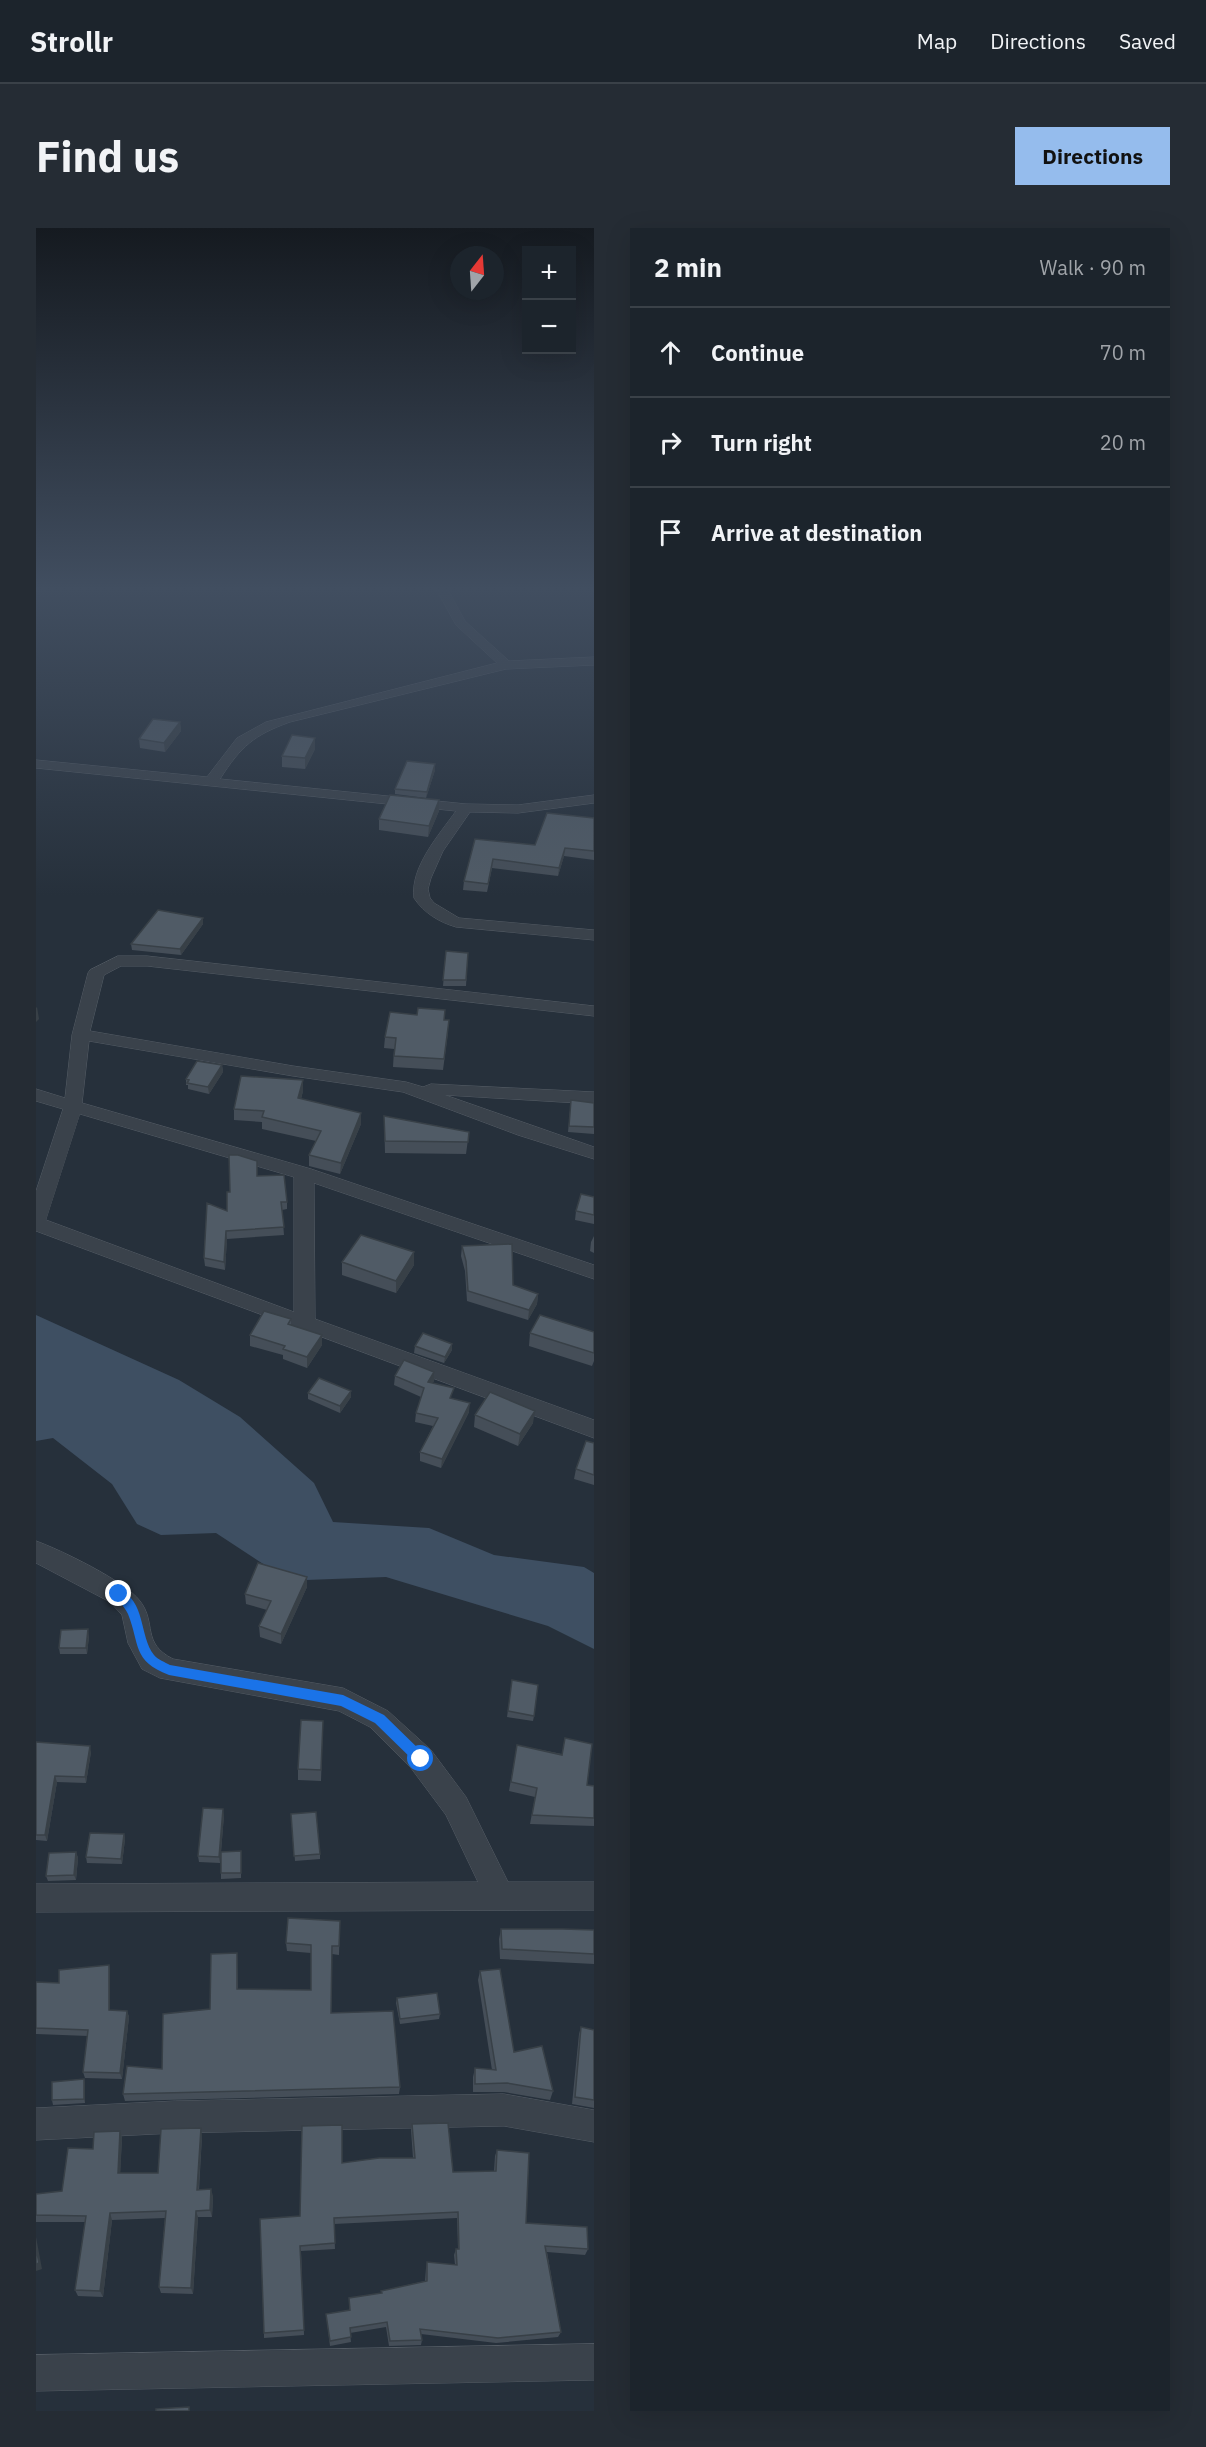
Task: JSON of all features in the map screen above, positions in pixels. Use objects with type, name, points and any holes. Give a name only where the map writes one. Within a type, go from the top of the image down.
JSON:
[{"type":"street","points":[[212,781],[240,740],[262,727],[336,705],[392,692]]},
{"type":"street","points":[[36,764],[466,807],[518,809],[594,799]]},
{"type":"street","points":[[466,807],[434,852],[420,890],[422,899],[442,916],[456,922],[594,935]]},
{"type":"street","points":[[594,1011],[147,961],[118,961],[96,973],[81,1035],[73,1106],[36,1222],[594,1429]]},
{"type":"street","points":[[81,1035],[248,1064],[406,1087],[594,1098]]},
{"type":"street","points":[[406,1087],[525,1131],[594,1153]]},
{"type":"street","points":[[36,1095],[304,1173],[594,1272]]},
{"type":"street","points":[[304,1173],[306,1324]]},
{"type":"street","points":[[36,1551],[119,1594],[133,1610],[141,1643],[151,1661],[169,1670],[343,1700],[379,1719],[421,1759],[456,1806],[500,1897]]},
{"type":"street","points":[[36,1898],[594,1896]]},
{"type":"street","points":[[36,2124],[175,2117],[504,2110],[594,2126]]},
{"type":"street","points":[[36,2373],[594,2362]]},
{"type":"water","points":[[36,1315],[179,1380],[240,1417],[314,1483],[333,1522],[429,1528],[494,1555],[584,1567],[594,1573],[594,1649],[548,1626],[386,1577],[306,1580],[277,1573],[216,1533],[161,1535],[137,1524],[112,1484],[53,1438],[36,1441]]},
{"type":"building","points":[[153,719],[180,722],[164,743],[139,739]]},
{"type":"building","points":[[292,735],[315,738],[305,758],[282,756]]},
{"type":"building","points":[[407,761],[435,764],[427,792],[395,789]]},
{"type":"building","points":[[390,795],[439,800],[429,826],[379,819]]},
{"type":"building","points":[[547,813],[594,818],[594,851],[565,848],[559,868],[493,859],[488,884],[464,881],[475,839],[535,845]]},
{"type":"building","points":[[158,910],[203,918],[180,949],[131,944]]},
{"type":"building","points":[[446,951],[468,953],[466,980],[443,980]]},
{"type":"building","points":[[418,1008],[445,1010],[444,1020],[449,1020],[444,1059],[394,1056],[396,1038],[385,1037],[390,1012],[417,1015]]},
{"type":"building","points":[[197,1061],[222,1065],[208,1087],[187,1083],[189,1080],[186,1079]]},
{"type":"building","points":[[241,1076],[303,1080],[298,1098],[361,1113],[341,1163],[309,1155],[321,1131],[262,1117],[264,1111],[234,1109]]},
{"type":"building","points":[[571,1100],[594,1103],[594,1127],[569,1126]]},
{"type":"building","points":[[384,1116],[469,1132],[468,1142],[385,1141]]},
{"type":"building","points":[[229,1155],[238,1155],[257,1161],[257,1176],[284,1175],[287,1202],[281,1202],[284,1227],[226,1231],[224,1262],[204,1258],[207,1203],[227,1211],[227,1192],[230,1192]]},
{"type":"building","points":[[581,1194],[594,1197],[594,1215],[576,1211]]},
{"type":"building","points":[[361,1235],[414,1252],[396,1281],[342,1262]]},
{"type":"building","points":[[512,1244],[513,1285],[538,1294],[529,1310],[468,1291],[466,1261],[462,1246]]},
{"type":"building","points":[[264,1311],[291,1319],[288,1324],[322,1335],[307,1357],[283,1349],[285,1346],[250,1335]]},
{"type":"building","points":[[540,1315],[594,1332],[594,1353],[530,1333]]},
{"type":"building","points":[[423,1333],[452,1344],[445,1357],[415,1346]]},
{"type":"building","points":[[404,1360],[434,1372],[428,1382],[454,1388],[450,1398],[470,1403],[442,1459],[420,1452],[438,1418],[416,1413],[424,1388],[395,1376]]},
{"type":"building","points":[[319,1378],[351,1391],[340,1406],[308,1393]]},
{"type":"building","points":[[490,1392],[535,1411],[520,1434],[475,1415]]},
{"type":"building","points":[[586,1441],[594,1443],[594,1475],[576,1469]]},
{"type":"building","points":[[258,1563],[307,1577],[281,1634],[259,1626],[271,1601],[245,1594]]},
{"type":"building","points":[[88,1629],[86,1648],[59,1648],[61,1630]]},
{"type":"building","points":[[512,1680],[538,1685],[534,1716],[508,1711]]},
{"type":"building","points":[[301,1720],[323,1721],[321,1770],[298,1769]]},
{"type":"building","points":[[565,1738],[592,1744],[587,1785],[594,1786],[594,1818],[532,1815],[537,1788],[511,1782],[517,1745],[562,1755]]},
{"type":"building","points":[[36,1742],[90,1746],[85,1777],[55,1776],[45,1835],[36,1835]]},
{"type":"building","points":[[203,1808],[223,1809],[219,1857],[198,1856]]},
{"type":"building","points":[[316,1812],[320,1854],[294,1856],[291,1814]]},
{"type":"building","points":[[90,1833],[124,1834],[121,1859],[86,1857]]},
{"type":"building","points":[[241,1851],[241,1873],[221,1873],[221,1852]]},
{"type":"building","points":[[76,1852],[74,1875],[46,1876],[49,1853]]},
{"type":"building","points":[[288,1918],[340,1921],[339,1946],[332,1946],[331,2013],[393,2011],[400,2087],[123,2094],[127,2066],[162,2069],[163,2014],[210,2009],[211,1954],[237,1953],[237,1989],[311,1990],[311,1945],[286,1943]]},
{"type":"building","points":[[501,1929],[594,1930],[594,1954],[502,1949]]},
{"type":"building","points":[[109,1965],[109,2010],[127,2011],[120,2073],[83,2072],[88,2030],[36,2028],[36,1982],[59,1983],[59,1970]]},
{"type":"building","points":[[500,1969],[514,2052],[542,2046],[553,2091],[507,2083],[475,2084],[475,2068],[496,2070],[480,1971]]},
{"type":"building","points":[[437,1993],[440,2014],[400,2019],[397,1998]]},
{"type":"building","points":[[581,2027],[594,2030],[594,2100],[575,2097]]},
{"type":"building","points":[[84,2079],[84,2099],[52,2100],[52,2082]]},
{"type":"building","points":[[448,2123],[453,2172],[496,2171],[497,2150],[529,2153],[526,2223],[587,2227],[588,2249],[545,2246],[561,2332],[498,2338],[420,2329],[422,2340],[390,2341],[387,2322],[350,2328],[351,2337],[330,2341],[326,2314],[350,2310],[349,2298],[382,2293],[381,2291],[427,2281],[427,2262],[457,2265],[458,2212],[334,2218],[335,2243],[300,2246],[304,2330],[264,2333],[260,2219],[300,2216],[302,2126],[342,2125],[342,2163],[379,2158],[415,2158],[412,2124]]},
{"type":"building","points":[[201,2128],[197,2190],[211,2189],[210,2210],[196,2211],[191,2288],[159,2287],[166,2211],[110,2213],[100,2291],[75,2290],[86,2216],[36,2215],[36,2194],[62,2191],[68,2148],[93,2149],[94,2132],[120,2131],[118,2173],[158,2173],[161,2129]]},
{"type":"building","points":[[36,2248],[39,2263],[36,2264]]},
{"type":"building","points":[[189,2407],[189,2411],[156,2411],[156,2409]]},
{"type":"route","points":[[119,1594],[133,1610],[141,1643],[151,1661],[169,1670],[343,1700],[379,1719],[421,1759]]}]
